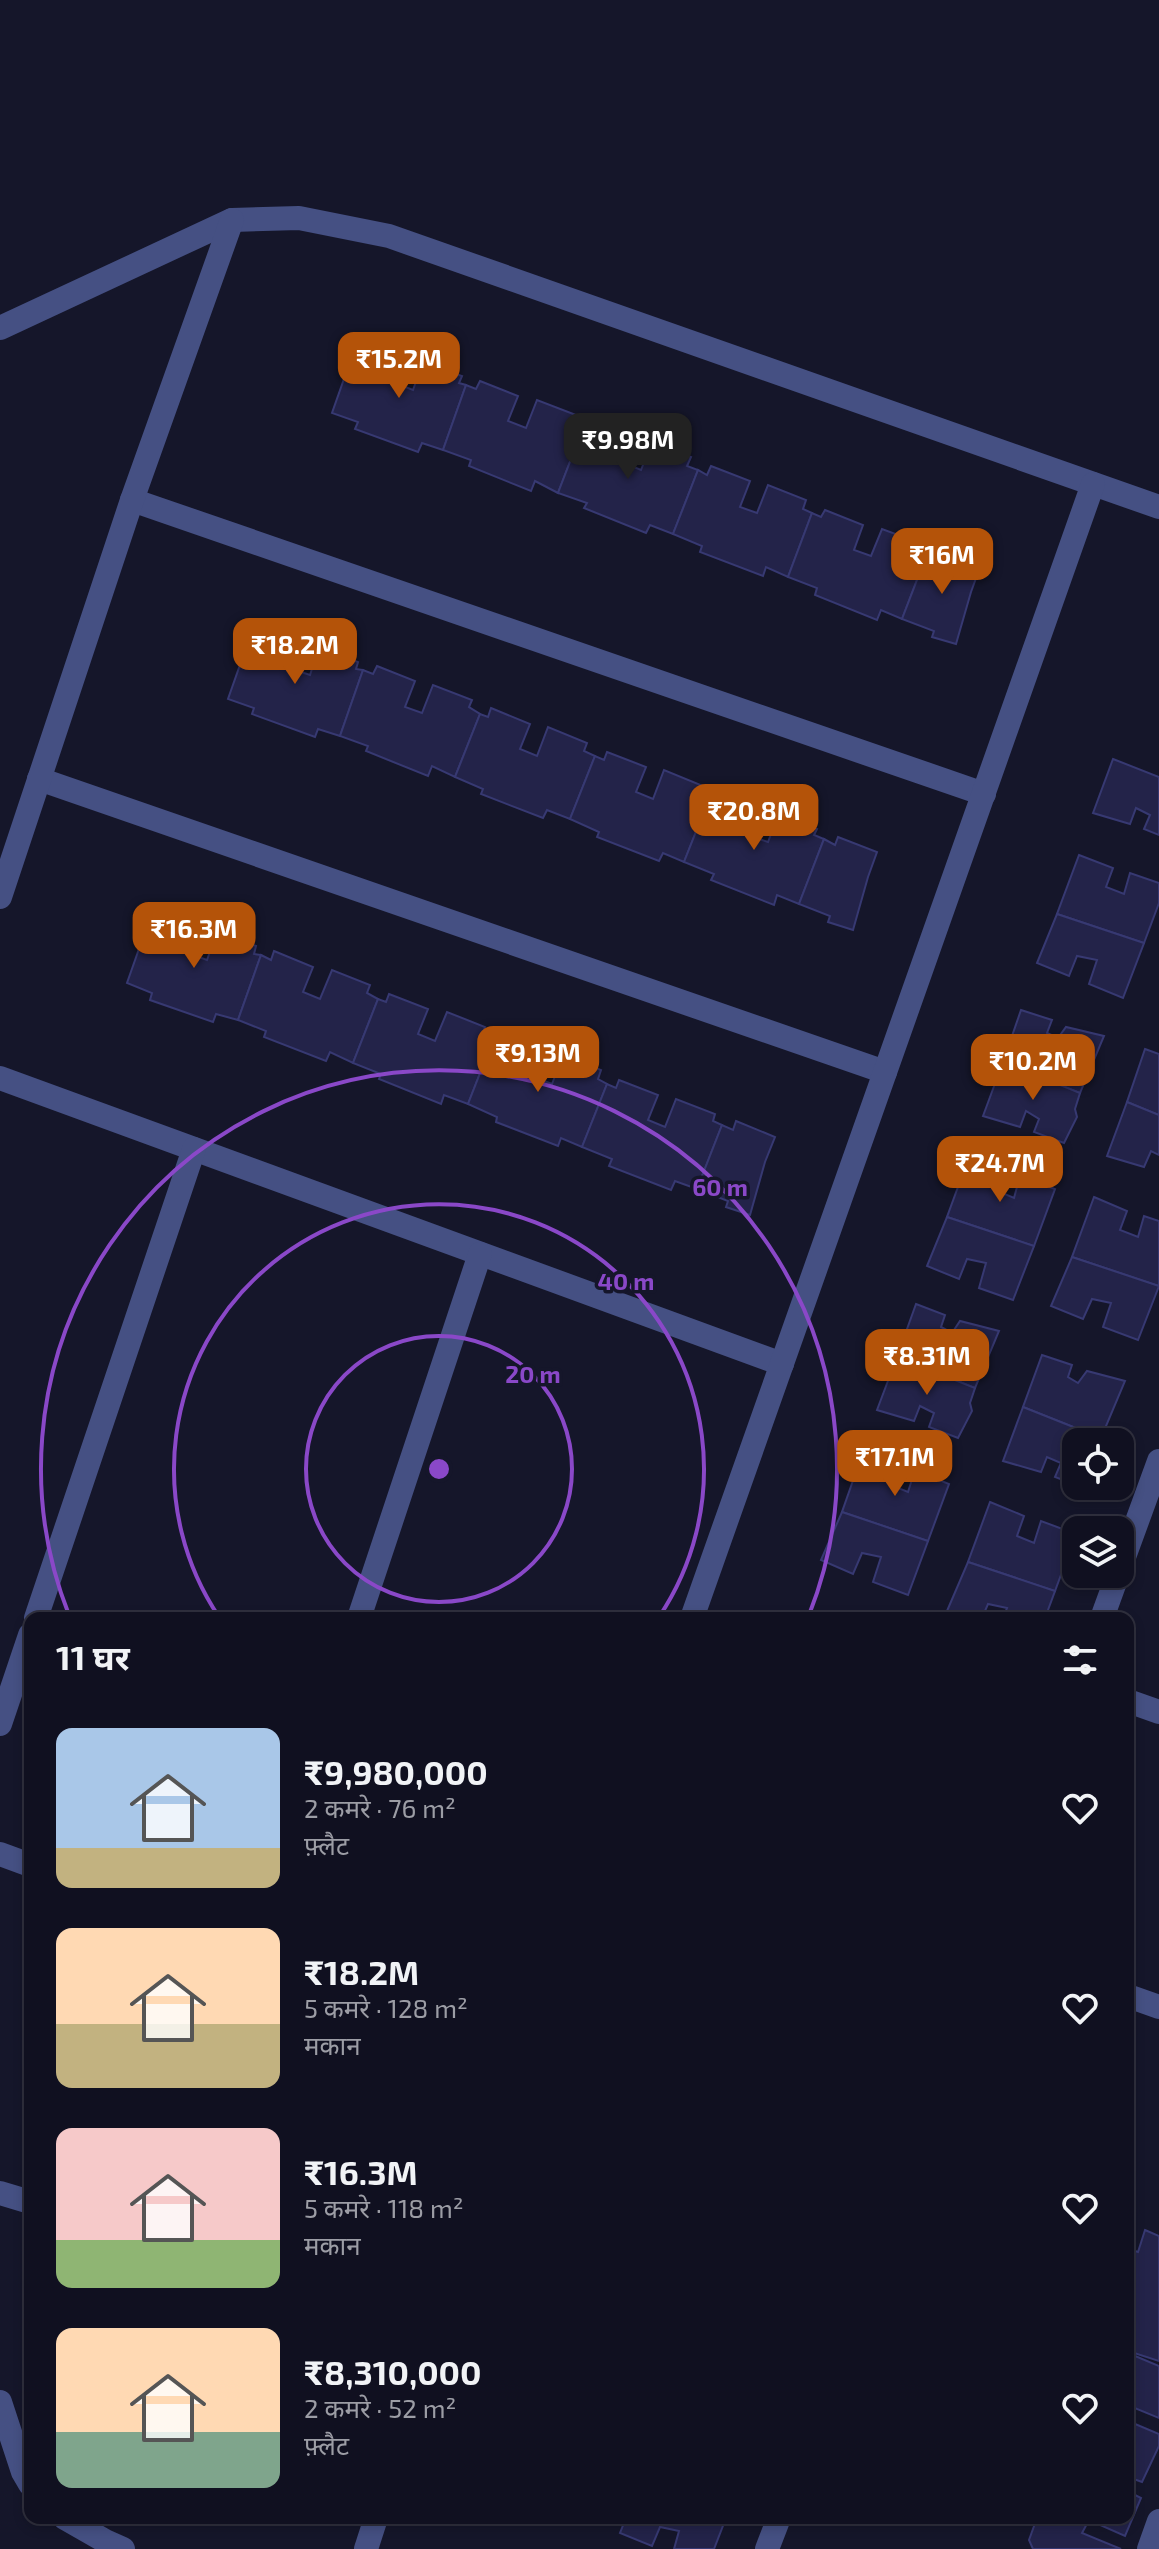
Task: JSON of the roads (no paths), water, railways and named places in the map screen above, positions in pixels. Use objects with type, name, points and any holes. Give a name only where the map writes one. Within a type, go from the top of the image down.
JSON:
[{"type":"street","points":[[0,328],[232,220],[299,218],[389,236],[1159,507]]},
{"type":"street","points":[[0,897],[132,500],[232,220]]},
{"type":"street","points":[[694,1612],[1093,484]]},
{"type":"street","points":[[132,500],[984,794]]},
{"type":"street","points":[[39,779],[885,1072]]},
{"type":"street","points":[[0,1078],[782,1364]]},
{"type":"street","points":[[38,1612],[194,1149]]},
{"type":"street","points":[[361,1612],[480,1254]]},
{"type":"street","points":[[1134,1530],[1159,1461]]},
{"type":"street","points":[[1104,1612],[1113,1588]]},
{"type":"street","points":[[0,1724],[24,1653]]},
{"type":"street","points":[[1134,1703],[1159,1712]]},
{"type":"street","points":[[0,1854],[24,1863]]},
{"type":"street","points":[[1134,1998],[1159,2007]]},
{"type":"street","points":[[0,2193],[24,2200]]},
{"type":"street","points":[[0,2402],[24,2474]]},
{"type":"street","points":[[1149,2549],[1159,2521]]},
{"type":"street","points":[[75,2524],[123,2549]]},
{"type":"street","points":[[366,2549],[374,2524]]},
{"type":"street","points":[[767,2549],[777,2524]]}]
